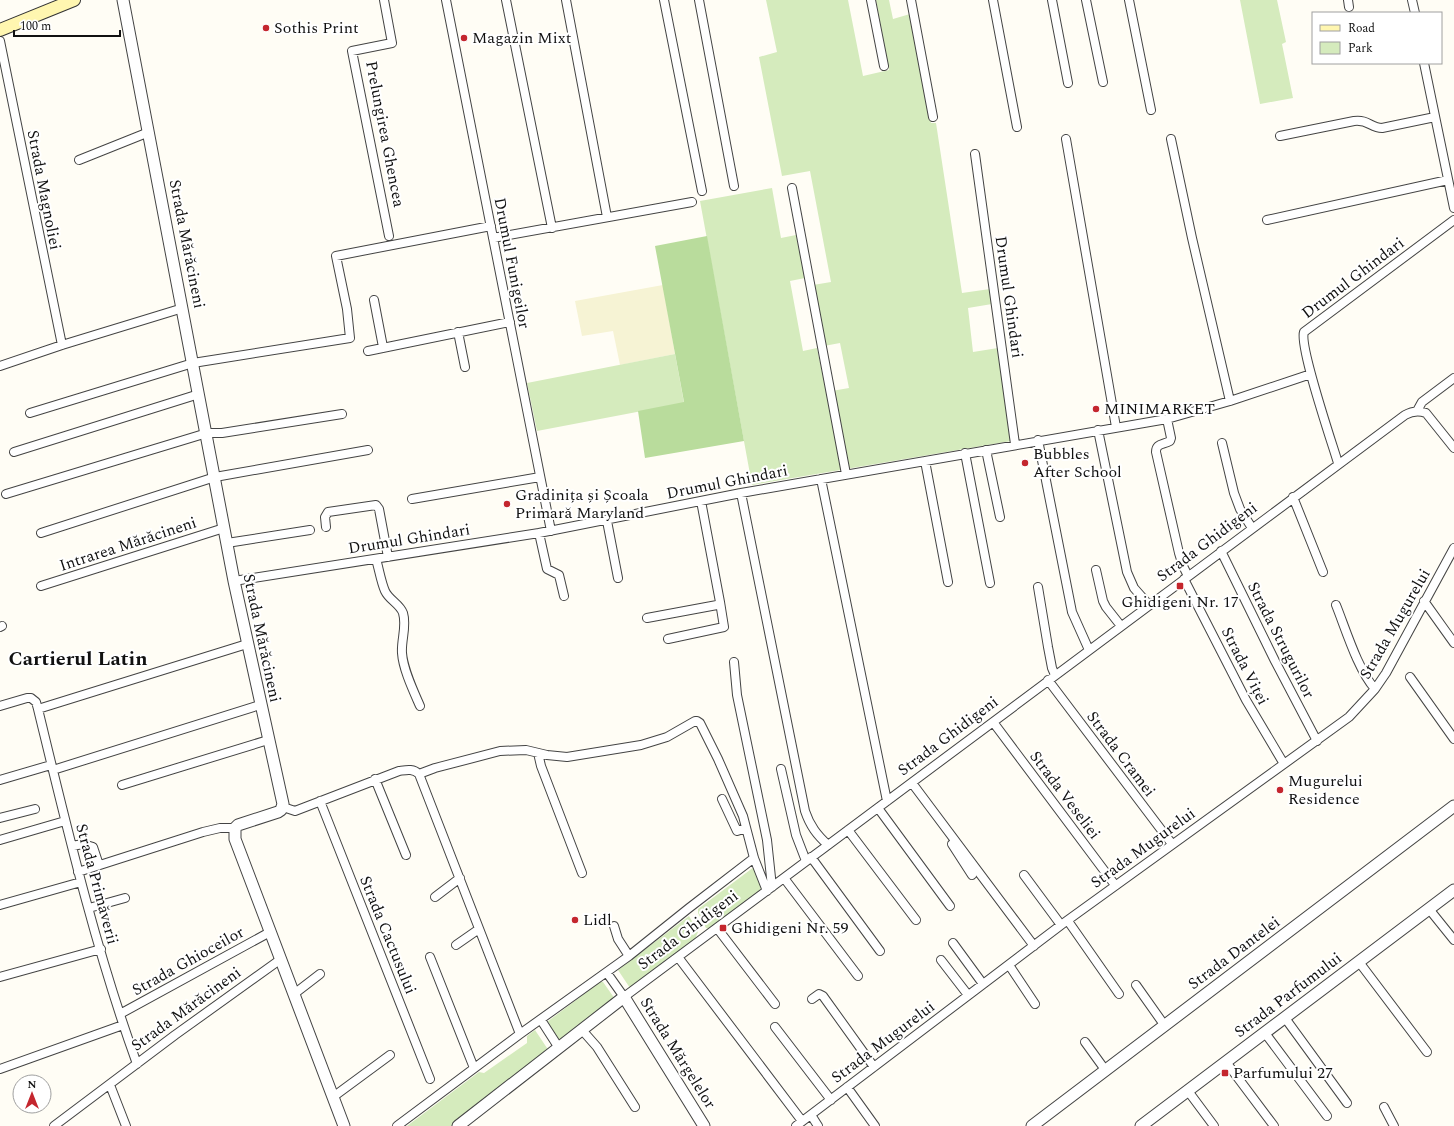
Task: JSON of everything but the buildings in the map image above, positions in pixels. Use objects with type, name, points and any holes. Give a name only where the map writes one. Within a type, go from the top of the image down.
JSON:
[{"type":"main road","points":[[0,30],[74,0]]},
{"type":"street","name":"Strada Mărăcineni","points":[[124,0],[234,582],[283,807]]},
{"type":"street","name":"Prelungirea Ghencea","points":[[384,0],[392,43],[352,51],[389,236]]},
{"type":"street","name":"Drumul Funigeilor","points":[[446,0],[551,531]]},
{"type":"street","points":[[506,0],[552,228]]},
{"type":"street","points":[[566,0],[607,217]]},
{"type":"street","points":[[664,0],[702,191]]},
{"type":"street","points":[[699,0],[734,186]]},
{"type":"street","points":[[871,0],[884,66]]},
{"type":"street","points":[[911,0],[933,118]]},
{"type":"street","points":[[993,0],[1017,127]]},
{"type":"street","points":[[1052,0],[1068,83]]},
{"type":"street","points":[[1086,0],[1103,82]]},
{"type":"street","points":[[1129,0],[1151,110]]},
{"type":"street","points":[[1412,0],[1415,12]]},
{"type":"street","name":"Strada Magnoliei","points":[[0,41],[62,345]]},
{"type":"street","points":[[1424,64],[1454,208]]},
{"type":"street","points":[[1280,136],[1354,121],[1367,122],[1377,128],[1382,128],[1435,117]]},
{"type":"street","points":[[79,160],[149,132]]},
{"type":"street","points":[[1066,139],[1116,427]]},
{"type":"street","points":[[1171,139],[1192,238],[1230,401]]},
{"type":"street","name":"Drumul Ghindari","points":[[976,154],[1016,444]]},
{"type":"street","points":[[1267,220],[1448,180]]},
{"type":"street","points":[[792,188],[846,474]]},
{"type":"street","points":[[493,238],[692,202]]},
{"type":"street","name":"Drumul Ghindari","points":[[1338,463],[1311,374],[1303,338],[1304,332],[1454,220]]},
{"type":"street","points":[[30,413],[193,363],[350,338],[347,309],[336,256],[491,226]]},
{"type":"street","points":[[374,300],[383,347]]},
{"type":"street","points":[[0,366],[62,345],[183,308]]},
{"type":"street","points":[[368,351],[510,322]]},
{"type":"street","points":[[458,332],[465,367]]},
{"type":"street","name":"Drumul Ghindari","points":[[234,582],[540,533],[741,493],[1167,418],[1230,401],[1311,374]]},
{"type":"street","points":[[1454,378],[1422,402],[1417,411],[1426,412],[1454,448]]},
{"type":"street","points":[[14,452],[199,394]]},
{"type":"street","name":"Strada Ghidigeni","points":[[458,1126],[624,997],[1338,463],[1405,415],[1417,411]]},
{"type":"street","points":[[6,494],[207,433],[222,433],[342,414]]},
{"type":"street","points":[[1167,418],[1172,438],[1170,441],[1158,445],[1156,452],[1182,566],[1186,577]]},
{"type":"street","points":[[1098,430],[1129,578],[1134,588],[1149,605]]},
{"type":"street","points":[[1038,440],[1072,612],[1089,650]]},
{"type":"street","points":[[1222,443],[1234,493],[1240,508],[1252,528]]},
{"type":"street","points":[[41,533],[215,477],[368,450]]},
{"type":"street","points":[[986,450],[1000,516]]},
{"type":"street","points":[[965,453],[990,583]]},
{"type":"street","points":[[925,461],[948,582]]},
{"type":"street","points":[[412,500],[540,477]]},
{"type":"street","points":[[821,479],[887,801]]},
{"type":"street","points":[[741,493],[805,811],[812,828],[828,845]]},
{"type":"street","points":[[1293,497],[1323,572]]},
{"type":"street","points":[[668,639],[724,627],[701,501]]},
{"type":"street","points":[[326,526],[325,518],[328,512],[376,505],[379,509],[388,557]]},
{"type":"street","points":[[607,520],[618,578]]},
{"type":"street","name":"Intrarea Mărăcineni","points":[[41,586],[224,528]]},
{"type":"street","points":[[227,543],[310,530]]},
{"type":"street","points":[[540,533],[547,569],[559,575],[564,596]]},
{"type":"street","name":"Strada Mugurelui","points":[[799,1124],[1115,885],[1349,717],[1375,689],[1386,673],[1424,601],[1452,560],[1454,548]]},
{"type":"street","name":"Strada Strugurilor","points":[[1221,551],[1278,667],[1317,741]]},
{"type":"street","points":[[376,559],[385,591],[402,611],[404,625],[402,655],[412,687],[420,706]]},
{"type":"street","points":[[1096,570],[1106,607],[1121,626]]},
{"type":"street","name":"Strada Viței","points":[[1186,577],[1246,700],[1284,764]]},
{"type":"street","points":[[1038,587],[1052,668],[1052,678]]},
{"type":"street","points":[[1424,601],[1454,643]]},
{"type":"street","points":[[647,618],[717,605],[720,602]]},
{"type":"street","points":[[1336,605],[1363,671],[1375,689]]},
{"type":"street","points":[[0,706],[31,698],[36,702],[38,709],[247,644]]},
{"type":"street","points":[[734,662],[737,695],[767,840],[769,889]]},
{"type":"street","points":[[1410,677],[1454,739]]},
{"type":"street","name":"Strada Cramei","points":[[1052,678],[1172,844]]},
{"type":"street","points":[[0,780],[52,768],[260,705]]},
{"type":"street","name":"Strada Primăverii","points":[[38,709],[78,872],[120,1014],[137,1064]]},
{"type":"street","points":[[78,872],[203,832],[220,828],[235,828],[238,825],[278,812],[283,807],[295,811],[399,771],[415,772],[500,751],[526,750],[558,757],[575,757],[641,745],[667,737],[697,721],[700,723],[718,759],[743,816],[754,858],[769,889]]},
{"type":"street","name":"Strada Veseliei","points":[[993,722],[1115,885]]},
{"type":"street","points":[[122,785],[268,740]]},
{"type":"street","points":[[538,753],[541,766],[582,873]]},
{"type":"street","points":[[781,769],[796,835],[809,860],[880,951]]},
{"type":"street","points":[[415,772],[460,878],[520,1034]]},
{"type":"street","points":[[375,780],[406,856]]},
{"type":"street","points":[[910,784],[947,836],[972,875]]},
{"type":"street","points":[[910,784],[1034,946]]},
{"type":"street","points":[[722,799],[737,831],[746,828]]},
{"type":"street","name":"Strada Cactusului","points":[[320,801],[430,1079]]},
{"type":"street","name":"Strada Dantelei","points":[[1032,1126],[1454,806]]},
{"type":"street","points":[[878,808],[950,906]]},
{"type":"street","points":[[0,818],[35,809]]},
{"type":"street","points":[[0,840],[65,821]]},
{"type":"street","points":[[235,828],[235,839],[344,1126]]},
{"type":"street","points":[[848,830],[916,920]]},
{"type":"street","points":[[72,846],[83,844],[92,847],[99,866]]},
{"type":"street","points":[[397,1126],[520,1034],[607,973],[754,858]]},
{"type":"street","points":[[1024,875],[1064,923],[1119,994]]},
{"type":"street","points":[[434,897],[460,878]]},
{"type":"street","points":[[784,878],[858,976]]},
{"type":"street","points":[[0,905],[81,882]]},
{"type":"street","name":"Strada Parfumului","points":[[1141,1126],[1454,890]]},
{"type":"street","points":[[89,908],[125,898]]},
{"type":"street","points":[[1429,909],[1454,940]]},
{"type":"street","points":[[614,926],[618,939],[629,956]]},
{"type":"street","points":[[717,928],[775,1004]]},
{"type":"street","points":[[456,945],[479,929]]},
{"type":"street","name":"Strada Ghioceilor","points":[[120,1014],[270,932]]},
{"type":"street","points":[[953,943],[983,984]]},
{"type":"street","points":[[0,977],[101,949]]},
{"type":"street","points":[[678,957],[799,1124]]},
{"type":"street","points":[[430,958],[474,1068]]},
{"type":"street","name":"Strada Mărăcineni","points":[[59,1124],[110,1084],[281,959]]},
{"type":"street","points":[[941,960],[968,995]]},
{"type":"street","points":[[1359,962],[1427,1052]]},
{"type":"street","points":[[1009,964],[1035,1004]]},
{"type":"street","points":[[607,973],[624,997]]},
{"type":"street","points":[[294,994],[320,974]]},
{"type":"street","points":[[1136,985],[1165,1026]]},
{"type":"street","points":[[812,999],[819,994],[823,996],[874,1067]]},
{"type":"street","name":"Strada Mărgelelor","points":[[624,997],[703,1126]]},
{"type":"street","points":[[1285,1018],[1347,1103]]},
{"type":"street","points":[[541,1020],[559,1048]]},
{"type":"street","points":[[0,1069],[124,1025]]},
{"type":"street","points":[[775,1027],[831,1100]]},
{"type":"street","points":[[582,1030],[597,1048],[635,1107]]},
{"type":"street","points":[[1265,1033],[1327,1116]]},
{"type":"street","points":[[1085,1042],[1106,1071]]},
{"type":"street","points":[[333,1097],[390,1055]]},
{"type":"street","points":[[1226,1062],[1274,1126]]},
{"type":"street","points":[[110,1084],[126,1126]]},
{"type":"street","points":[[847,1087],[875,1126]]},
{"type":"street","points":[[1188,1091],[1214,1126]]},
{"type":"street","points":[[1384,1107],[1394,1126]]},
{"type":"street","points":[[810,1115],[818,1126]]},
{"type":"shaded area","points":[[663,285],[675,354],[620,365],[613,331],[582,336],[575,301]]},
{"type":"green space","points":[[766,0],[848,0],[863,76],[889,70],[876,0],[889,0],[893,19],[910,14],[931,123],[936,123],[962,293],[990,289],[992,304],[968,308],[973,352],[998,348],[1011,441],[752,485],[700,201],[772,188],[781,238],[796,235],[805,278],[790,281],[803,351],[817,348],[826,392],[849,388],[840,343],[824,346],[813,285],[831,282],[810,171],[782,176],[759,57],[777,52]]},
{"type":"green space","points":[[1240,0],[1277,0],[1286,42],[1282,44],[1293,98],[1260,104]]},
{"type":"green space","points":[[707,236],[744,441],[645,458],[638,411],[684,402],[655,246]]},
{"type":"green space","points":[[675,354],[684,403],[537,431],[527,383]]},
{"type":"green space","points":[[754,867],[762,886],[759,892],[709,929],[706,928],[698,913],[698,909]]},
{"type":"green space","points":[[689,916],[698,932],[695,939],[630,988],[618,970]]},
{"type":"green space","points":[[600,982],[603,982],[615,999],[560,1040],[558,1039],[547,1022]]},
{"type":"green space","points":[[535,1030],[549,1051],[452,1126],[407,1126],[479,1072],[484,1073],[527,1043],[527,1036]]},
{"type":"place","name":"Sothis Print","points":[[266,28]]},
{"type":"place","name":"Magazin Mixt","points":[[464,38]]},
{"type":"place","name":"MINIMARKET","points":[[1096,409]]},
{"type":"place","name":"Bubbles After School","points":[[1025,463]]},
{"type":"place","name":"Gradinița și Școala Primară Maryland","points":[[507,504]]},
{"type":"place","name":"Ghidigeni Nr. 17","points":[[1180,586]]},
{"type":"place","name":"Mugurelui Residence","points":[[1280,790]]},
{"type":"place","name":"Lidl","points":[[575,920]]},
{"type":"place","name":"Ghidigeni Nr. 59","points":[[723,928]]},
{"type":"place","name":"Parfumului 27","points":[[1225,1073]]},
{"type":"district","name":"Cartierul Latin","points":[[78,659]]}]
